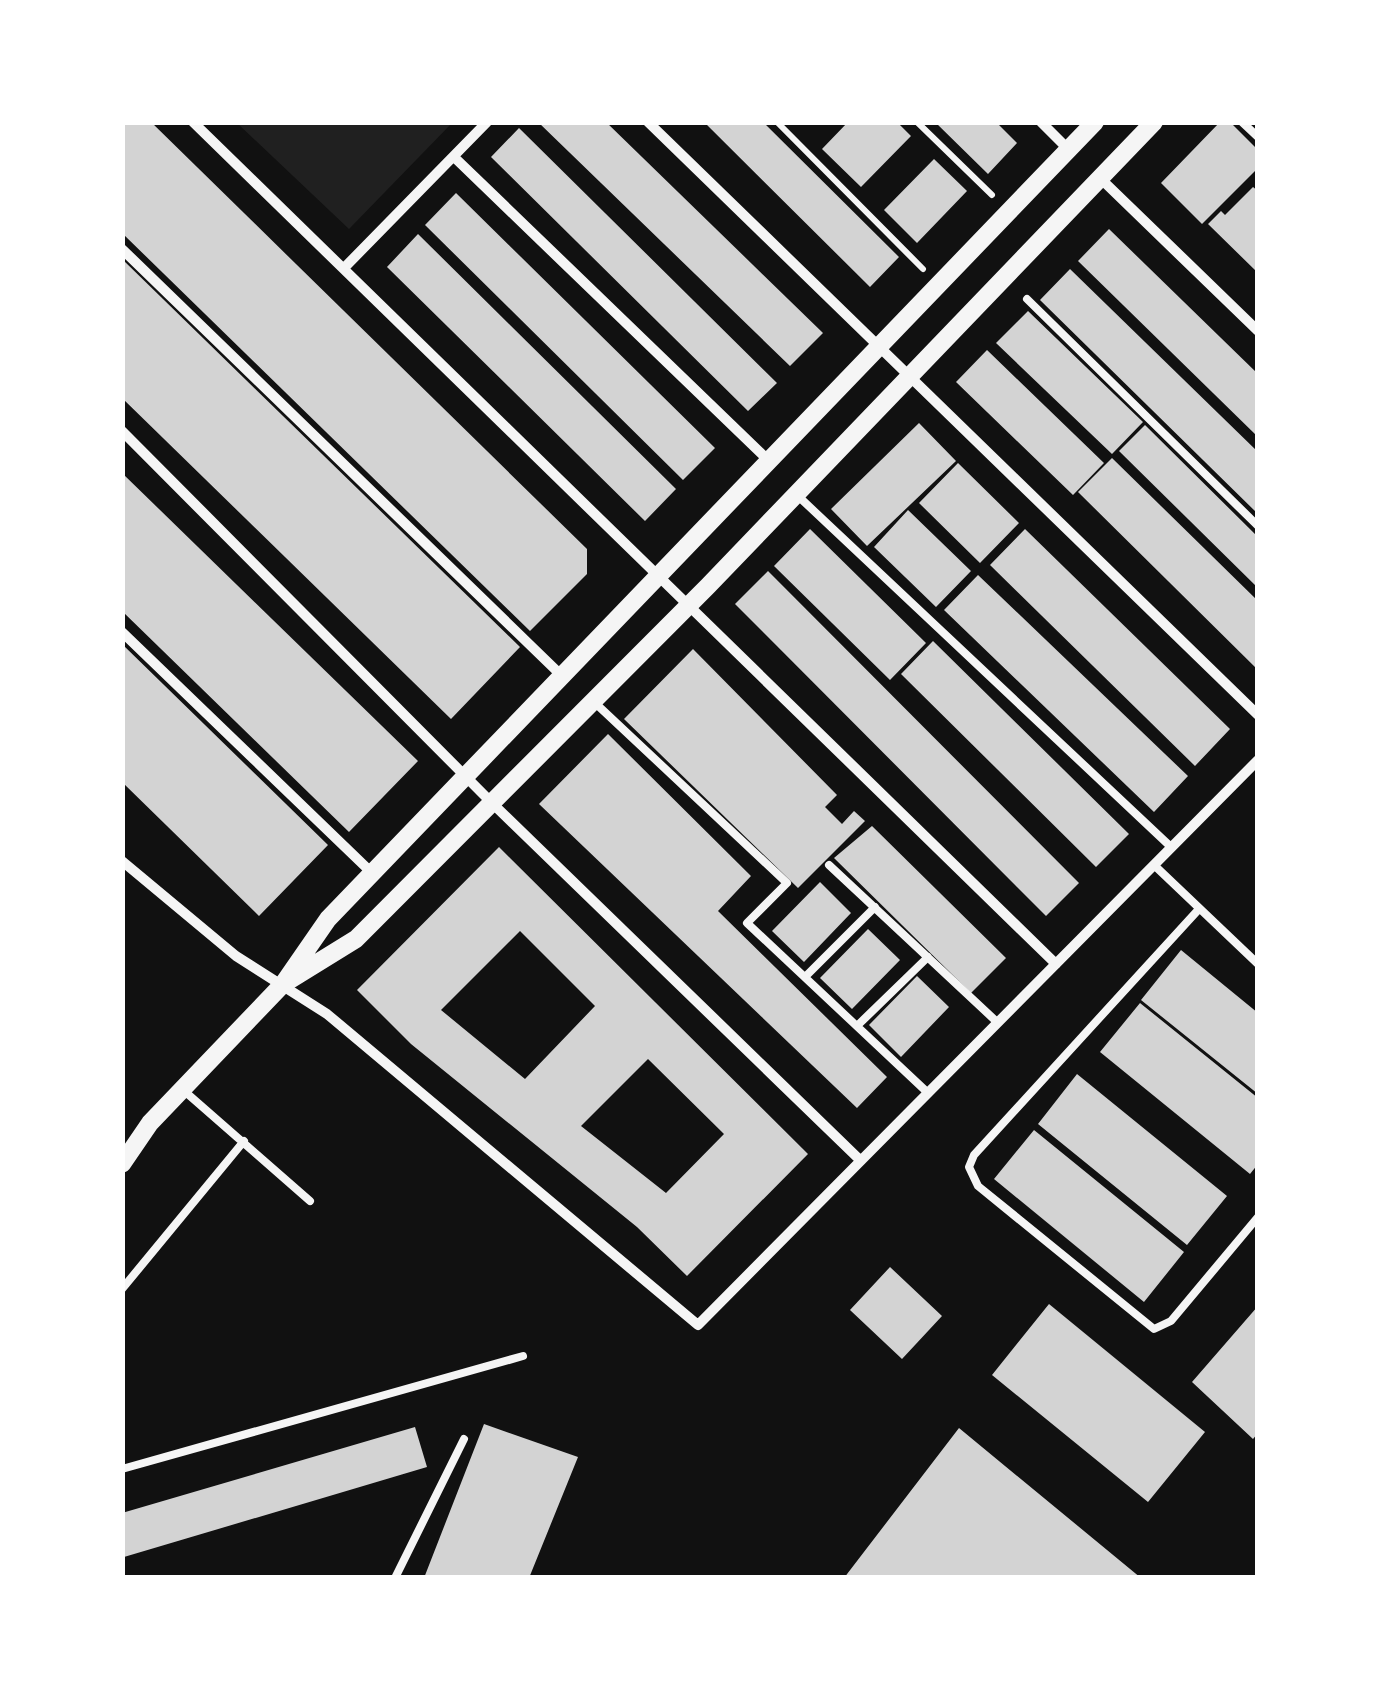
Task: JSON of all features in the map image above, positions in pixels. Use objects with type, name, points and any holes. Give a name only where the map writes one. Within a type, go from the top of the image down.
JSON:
[{"type":"street","points":[[193,122],[1056,964]]},
{"type":"street","points":[[345,268],[487,122]]},
{"type":"street","points":[[648,122],[1258,715]]},
{"type":"street","points":[[1042,122],[1069,150]]},
{"type":"street","points":[[122,1164],[150,1123],[283,984],[318,931],[372,873],[1096,122]]},
{"type":"street","points":[[283,984],[356,939],[687,607],[1154,122]]},
{"type":"street","points":[[454,157],[769,461]]},
{"type":"street","points":[[1100,178],[1258,331]]},
{"type":"street","points":[[122,249],[562,676]]},
{"type":"street","points":[[122,431],[491,802],[860,1160]]},
{"type":"street","points":[[122,632],[372,873]]},
{"type":"street","points":[[122,862],[236,956],[337,1022],[698,1326],[1258,760]]},
{"type":"lane","points":[[1242,122],[1258,137]]},
{"type":"lane","points":[[1027,299],[1258,526]]},
{"type":"lane","points":[[794,493],[1171,848]]},
{"type":"lane","points":[[593,701],[787,883],[747,922],[927,1092]]},
{"type":"lane","points":[[1154,865],[1258,964]]},
{"type":"lane","points":[[828,866],[996,1022]]},
{"type":"lane","points":[[807,975],[875,907]]},
{"type":"lane","points":[[1199,909],[974,1155],[969,1167],[978,1186],[1154,1329],[1171,1321],[1258,1217]]},
{"type":"lane","points":[[858,1025],[928,957]]},
{"type":"lane","points":[[182,1089],[310,1201]]},
{"type":"lane","points":[[122,1289],[244,1142]]},
{"type":"lane","points":[[122,1468],[523,1356]]},
{"type":"lane","points":[[395,1578],[464,1438]]},
{"type":"path","points":[[777,122],[923,269]]},
{"type":"path","points":[[917,122],[993,196]]},
{"type":"shaded area","points":[[237,123],[452,123],[349,229]]},
{"type":"building","points":[[122,122],[151,122],[587,549],[587,574],[530,631],[122,233]]},
{"type":"building","points":[[538,122],[606,122],[823,333],[790,366]]},
{"type":"building","points":[[704,122],[763,122],[899,257],[870,287]]},
{"type":"building","points":[[848,122],[897,122],[911,136],[861,187],[822,149]]},
{"type":"building","points":[[935,122],[996,122],[1017,143],[988,174]]},
{"type":"building","points":[[1220,122],[1230,122],[1258,150],[1258,168],[1202,224],[1161,183]]},
{"type":"building","points":[[519,128],[777,383],[748,411],[491,157]]},
{"type":"building","points":[[934,159],[967,191],[917,243],[884,210]]},
{"type":"building","points":[[1253,187],[1258,191],[1258,273],[1208,224],[1221,211],[1225,215]]},
{"type":"building","points":[[456,193],[715,448],[683,480],[425,225]]},
{"type":"building","points":[[1109,229],[1258,374],[1258,437],[1078,261]]},
{"type":"building","points":[[418,234],[676,489],[645,521],[387,267]]},
{"type":"building","points":[[122,259],[520,647],[451,719],[122,398]]},
{"type":"building","points":[[1070,269],[1258,452],[1258,514],[1040,300]]},
{"type":"building","points":[[1028,311],[1143,422],[1112,454],[996,343]]},
{"type":"building","points":[[987,350],[1104,463],[1073,495],[956,382]]},
{"type":"building","points":[[919,423],[956,461],[867,546],[831,509]]},
{"type":"building","points":[[1145,425],[1258,537],[1258,588],[1119,451]]},
{"type":"building","points":[[1112,458],[1258,601],[1258,670],[1078,492]]},
{"type":"building","points":[[958,463],[1019,523],[980,563],[919,503]]},
{"type":"building","points":[[122,473],[418,761],[349,832],[122,611]]},
{"type":"building","points":[[908,510],[971,571],[936,607],[874,547]]},
{"type":"building","points":[[810,529],[926,643],[890,680],[774,566]]},
{"type":"building","points":[[1025,529],[1230,729],[1195,766],[990,565]]},
{"type":"building","points":[[768,571],[1079,883],[1046,916],[735,604]]},
{"type":"building","points":[[978,575],[1188,776],[1154,812],[944,610]]},
{"type":"building","points":[[933,641],[1129,834],[1096,867],[901,674]]},
{"type":"building","points":[[122,644],[328,845],[259,916],[122,782]]},
{"type":"building","points":[[693,649],[837,795],[825,807],[842,824],[854,811],[865,821],[798,888],[624,719]]},
{"type":"building","points":[[608,734],[751,876],[718,911],[887,1077],[857,1108],[539,804]]},
{"type":"building","points":[[872,826],[1006,958],[971,993],[834,858]]},
{"type":"building","points":[[499,847],[808,1154],[687,1276],[637,1227],[411,1044],[357,990]],"holes":[[[520,931],[595,1006],[525,1079],[441,1010]],[[648,1059],[724,1134],[666,1193],[581,1126]]]},
{"type":"building","points":[[820,882],[851,913],[804,962],[772,931]]},
{"type":"building","points":[[868,929],[900,960],[852,1009],[820,978]]},
{"type":"building","points":[[1181,950],[1258,1013],[1258,1094],[1141,1000]]},
{"type":"building","points":[[917,976],[949,1007],[901,1057],[869,1025]]},
{"type":"building","points":[[1140,1003],[1258,1098],[1258,1164],[1250,1174],[1100,1052]]},
{"type":"building","points":[[1077,1074],[1227,1196],[1187,1245],[1038,1124]]},
{"type":"building","points":[[1034,1130],[1184,1252],[1144,1302],[994,1179]]},
{"type":"building","points":[[890,1267],[942,1316],[902,1359],[850,1310]]},
{"type":"building","points":[[1049,1304],[1205,1432],[1148,1502],[992,1375]]},
{"type":"building","points":[[1258,1306],[1258,1433],[1253,1439],[1192,1382]]},
{"type":"building","points":[[484,1424],[578,1457],[529,1578],[424,1578]]},
{"type":"building","points":[[415,1427],[427,1467],[124,1557],[122,1513]]},
{"type":"building","points":[[959,1428],[1141,1578],[844,1578]]}]
